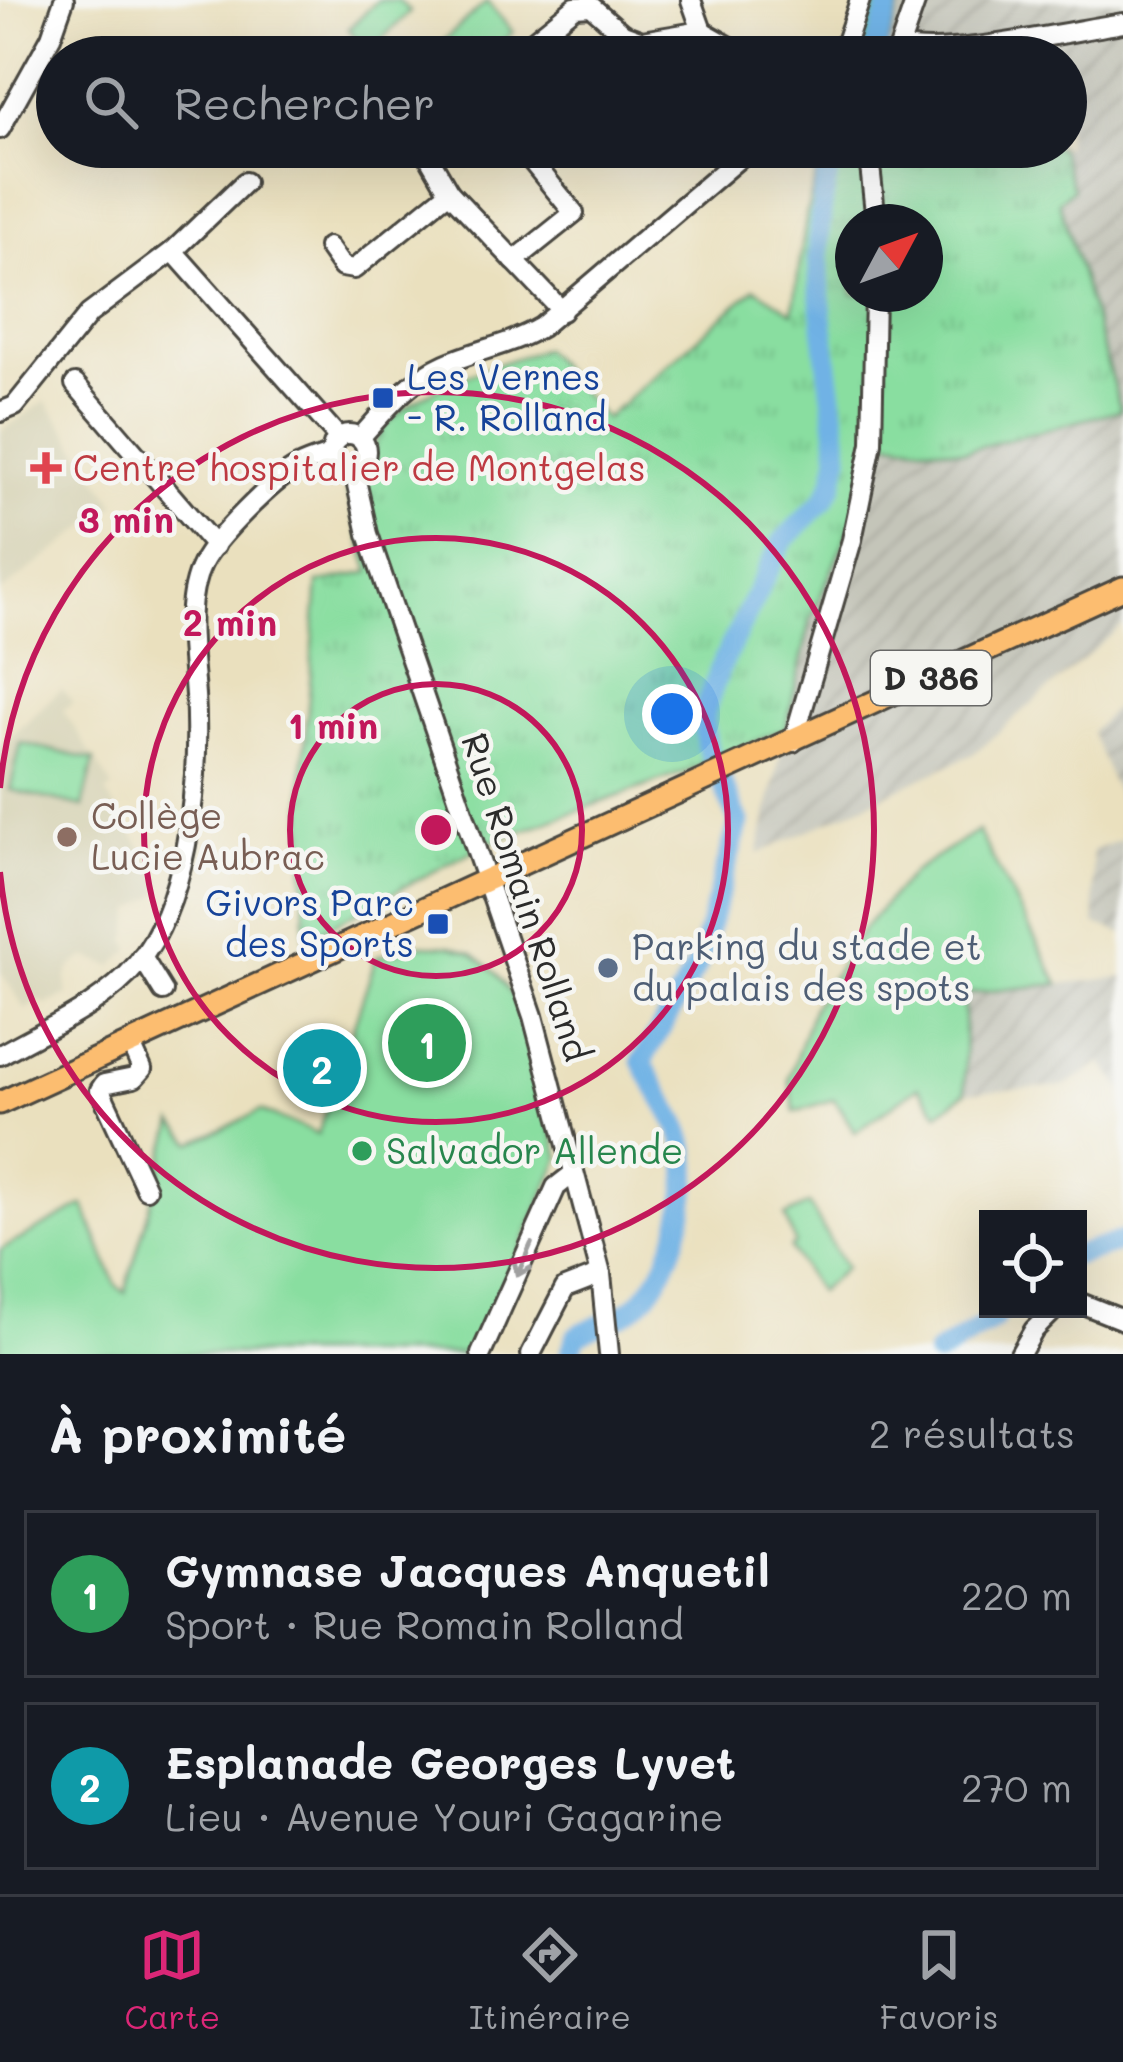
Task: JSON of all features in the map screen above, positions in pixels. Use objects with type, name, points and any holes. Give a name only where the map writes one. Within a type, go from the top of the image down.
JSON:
[{"type":"main road","name":"D 386","points":[[0,1103],[1123,588]]},
{"type":"street","points":[[51,36],[64,0]]},
{"type":"street","points":[[692,0],[702,31]]},
{"type":"street","points":[[849,36],[860,0]]},
{"type":"street","points":[[904,36],[916,0]]},
{"type":"street","points":[[537,36],[571,3],[591,6],[628,36]]},
{"type":"street","points":[[1037,36],[1123,23]]},
{"type":"street","points":[[672,36],[702,31],[711,36]]},
{"type":"street","points":[[0,128],[36,64]]},
{"type":"street","points":[[435,168],[448,192],[562,311]]},
{"type":"street","points":[[514,261],[574,213],[537,168]]},
{"type":"street","points":[[360,438],[408,386],[427,373],[512,344],[562,311],[728,168]]},
{"type":"street","points":[[870,168],[874,204]]},
{"type":"street","points":[[0,412],[15,406],[88,314],[173,251],[245,182]]},
{"type":"street","points":[[328,247],[342,267],[354,269],[448,192]]},
{"type":"street","points":[[173,251],[336,446],[341,465],[352,467],[365,456],[360,438]]},
{"type":"street","points":[[793,742],[852,540],[872,443],[875,312]]},
{"type":"street","points":[[75,384],[214,546]]},
{"type":"street","points":[[0,1055],[111,988],[142,957],[164,918],[195,783],[192,602],[201,565],[224,531],[297,467],[349,434],[360,438]]},
{"type":"street","name":"Rue Romain Rolland","points":[[352,467],[368,534],[533,1016],[601,1274],[609,1354]]},
{"type":"street","points":[[142,957],[163,991]]},
{"type":"street","points":[[130,1042],[142,1069],[134,1078],[104,1084],[100,1090],[146,1190]]},
{"type":"street","points":[[481,1354],[556,1187],[574,1173]]},
{"type":"street","points":[[531,1354],[565,1288],[601,1274]]},
{"type":"street","points":[[1087,1305],[1123,1320]]},
{"type":"street","points":[[1020,1354],[1046,1318]]},
{"type":"shaded area","points":[[902,0],[1123,0],[1123,625],[973,754],[758,854],[811,619],[887,441],[965,451],[1121,410],[1059,200],[1073,189],[1066,168],[1087,168],[1087,36],[889,36]]},
{"type":"shaded area","name":"Centre hospitalier de Montgelas","points":[[46,401],[116,504],[0,593],[0,432]]},
{"type":"shaded area","name":"Collège Lucie Aubrac","points":[[61,689],[73,702],[63,710],[113,788],[106,793],[163,881],[159,894],[133,910],[127,941],[131,949],[113,966],[86,957],[71,967],[66,979],[68,995],[45,1005],[40,999],[26,1010],[0,971],[0,747]]},
{"type":"shaded area","points":[[1123,699],[1123,934],[1095,924],[1092,851],[1122,839],[1120,802],[1091,732]]},
{"type":"shaded area","points":[[1123,977],[1123,1090],[1102,1063],[1065,1086],[965,1093],[963,994]]},
{"type":"green space","points":[[378,0],[398,0],[410,12],[385,36],[355,36],[348,29]]},
{"type":"green space","points":[[871,0],[902,0],[889,36],[861,36]]},
{"type":"green space","points":[[487,2],[513,32],[509,36],[448,36]]},
{"type":"green space","points":[[818,168],[1066,168],[1073,189],[1059,201],[1121,410],[965,451],[887,441],[811,619],[786,728],[688,771],[488,843],[305,939],[303,771],[318,583],[370,572],[346,488],[369,472],[379,435],[392,419],[431,392],[543,349],[605,419],[755,288],[793,312]]},
{"type":"green space","points":[[21,743],[94,760],[83,807],[10,790]]},
{"type":"green space","points":[[978,831],[1059,984],[964,994],[965,1093],[939,1113],[918,1087],[855,1132],[834,1099],[795,1112],[789,1079],[813,1007],[864,928],[912,873]]},
{"type":"green space","name":"Salvador Allende","points":[[421,945],[472,953],[496,973],[516,1002],[560,1158],[476,1354],[0,1354],[0,1250],[84,1205],[116,1285],[125,1293],[174,1123],[193,1143],[261,1111],[318,1134],[375,961],[378,956]]},
{"type":"green space","points":[[809,1204],[845,1268],[818,1292],[790,1248],[795,1244],[785,1216]]},
{"type":"waterway","points":[[879,36],[891,0]]},
{"type":"waterway","points":[[570,1354],[576,1336],[641,1301],[664,1267],[681,1222],[687,1154],[678,1125],[642,1061],[699,962],[739,822],[707,747],[703,716],[720,668],[782,542],[824,500],[839,456],[819,262],[830,168]]},
{"type":"waterway","points":[[1087,1252],[1123,1241]]},
{"type":"waterway","points":[[937,1354],[995,1318]]},
{"type":"place","name":"Les Vernes - R. Rolland","points":[[383,398]]},
{"type":"place","name":"Centre hospitalier de Montgelas","points":[[46,468]]},
{"type":"place","name":"Collège Lucie Aubrac","points":[[67,837]]},
{"type":"place","name":"Givors Parc des Sports","points":[[438,924]]},
{"type":"place","name":"Parking du stade et du palais des spots","points":[[608,968]]},
{"type":"place","name":"Gymnase Jacques Anquetil","points":[[427,1043]]},
{"type":"place","name":"Esplanade Georges Lyvet","points":[[322,1068]]},
{"type":"place","name":"Salvador Allende","points":[[362,1151]]}]
